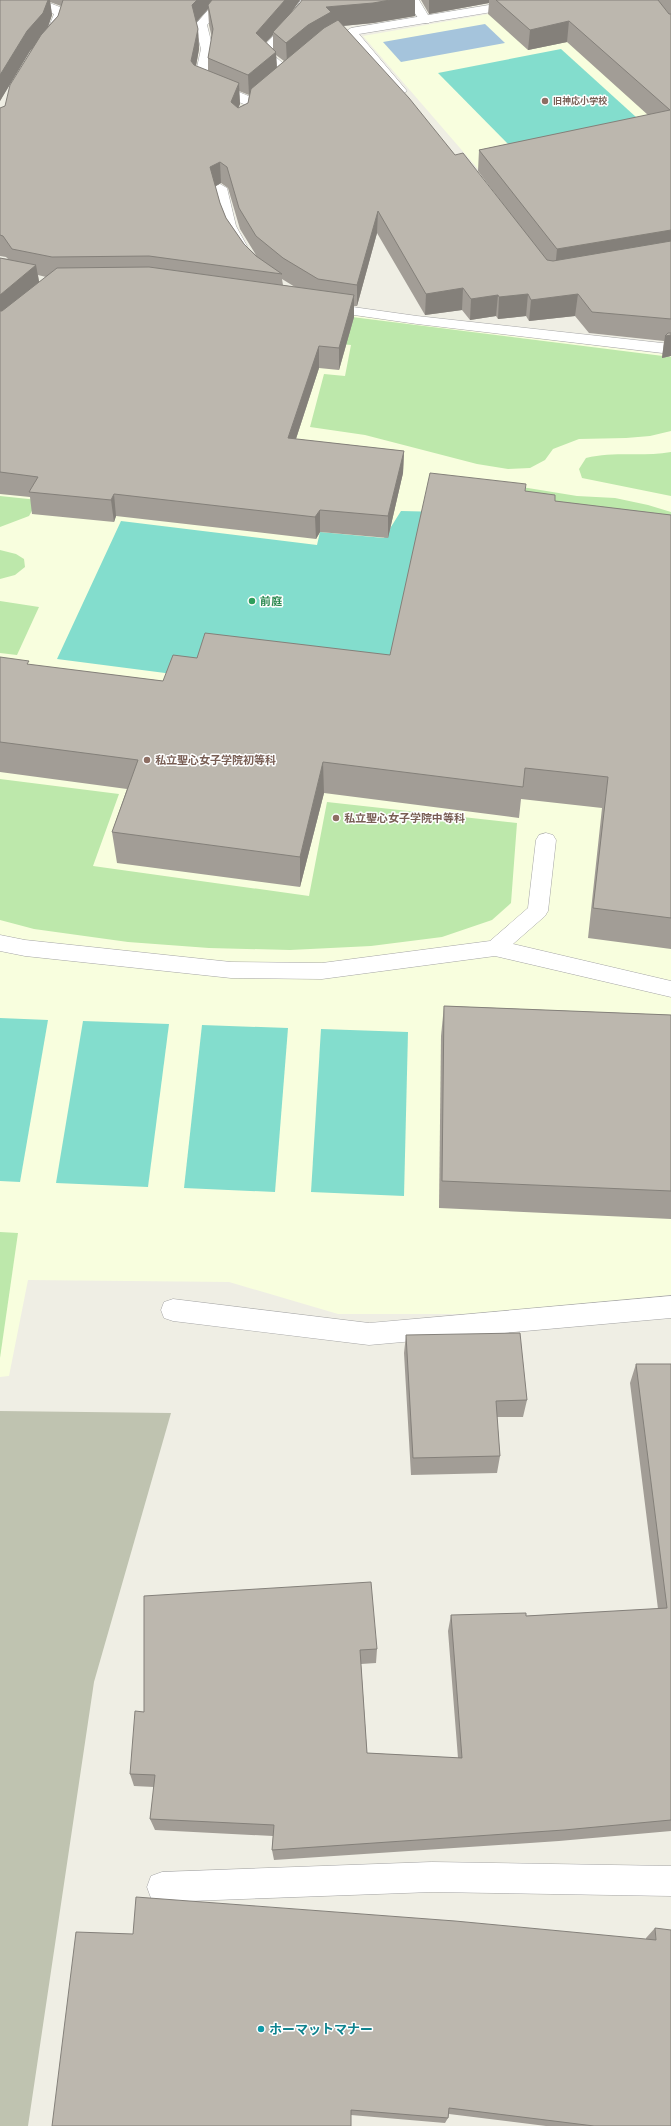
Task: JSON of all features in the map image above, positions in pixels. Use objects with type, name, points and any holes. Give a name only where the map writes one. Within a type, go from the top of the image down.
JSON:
[{"type":"street","points":[[31,0],[61,12],[53,35],[42,46]]},
{"type":"street","points":[[223,0],[201,25],[207,49],[200,81],[251,102]]},
{"type":"street","points":[[297,62],[283,74],[264,53],[295,19],[307,0]]},
{"type":"street","points":[[413,0],[425,20]]},
{"type":"street","points":[[408,99],[346,33],[540,0]]},
{"type":"street","points":[[242,116],[244,108],[262,92]]},
{"type":"street","points":[[220,188],[227,222],[233,237],[249,258]]},
{"type":"street","points":[[310,304],[417,320],[671,349]]},
{"type":"street","points":[[495,948],[538,911],[546,840]]},
{"type":"street","points":[[0,944],[231,970],[322,971],[495,948],[588,971],[671,989]]},
{"type":"street","points":[[173,1310],[369,1334],[671,1307]]},
{"type":"street","points":[[162,1887],[432,1877],[671,1881]]},
{"type":"shaded area","name":"旧神応小学校","points":[[568,0],[623,0],[671,163],[505,200],[363,36]]},
{"type":"shaded area","points":[[485,24],[505,43],[401,62],[383,42]]},
{"type":"shaded area","points":[[561,49],[647,127],[518,154],[438,73]]},
{"type":"shaded area","name":"私立聖心女子学院中等科","points":[[241,298],[438,326],[671,355],[671,1295],[501,1314],[338,1314],[229,1282],[28,1280],[9,1376],[0,1377],[0,339]]},
{"type":"shaded area","name":"前庭","points":[[401,511],[444,512],[388,730],[196,677],[57,659],[121,521],[317,545],[320,532],[384,538]]},
{"type":"shaded area","points":[[0,1018],[48,1020],[20,1182],[0,1181]]},
{"type":"shaded area","points":[[83,1021],[169,1024],[148,1187],[56,1183]]},
{"type":"shaded area","points":[[202,1025],[288,1028],[275,1192],[184,1188]]},
{"type":"shaded area","points":[[321,1029],[408,1032],[404,1196],[311,1192]]},
{"type":"shaded area","points":[[0,1411],[171,1413],[94,1682],[28,2126],[0,2126]]},
{"type":"green space","points":[[144,291],[671,357],[671,431],[650,436],[579,439],[553,449],[545,460],[530,468],[508,469],[477,464],[365,435],[310,427],[324,374],[345,376],[351,345],[188,330]]},
{"type":"green space","points":[[671,452],[671,496],[582,478],[579,469],[586,458],[618,454],[650,454]]},
{"type":"green space","points":[[504,484],[577,496],[615,498],[648,505],[671,512],[671,537],[529,521]]},
{"type":"green space","points":[[0,496],[38,500],[29,516],[0,527]]},
{"type":"green space","points":[[0,550],[16,554],[24,559],[25,567],[15,575],[0,579]]},
{"type":"green space","points":[[0,601],[39,607],[17,655],[0,653]]},
{"type":"green space","points":[[0,779],[119,794],[93,866],[309,896],[327,802],[517,823],[511,903],[492,920],[442,937],[371,946],[290,950],[209,948],[128,942],[34,929],[0,920]]},
{"type":"green space","points":[[0,1232],[18,1233],[0,1358]]},
{"type":"building","points":[[0,0],[48,0],[43,13],[27,31],[0,75]]},
{"type":"building","points":[[63,0],[197,0],[192,5],[198,29],[191,61],[194,65],[239,83],[231,102],[238,108],[248,103],[251,89],[324,28],[338,20],[409,98],[455,155],[463,153],[547,260],[553,261],[671,241],[671,319],[592,312],[578,294],[531,300],[528,294],[499,297],[498,295],[471,299],[463,288],[426,294],[378,211],[357,285],[318,279],[283,258],[256,236],[239,208],[227,167],[220,162],[210,167],[220,203],[226,218],[244,244],[256,256],[282,274],[149,256],[52,257],[12,249],[3,236],[0,235],[0,108],[5,106],[10,85],[41,35],[58,16]]},
{"type":"building","points":[[212,0],[285,0],[256,33],[276,52],[248,75],[208,58],[213,29],[208,5]]},
{"type":"building","points":[[302,0],[390,0],[326,7],[331,12],[308,25],[286,43],[273,32]]},
{"type":"building","points":[[496,0],[658,0],[669,14],[671,14],[671,230],[557,249],[479,150],[670,110],[569,21],[530,30]]},
{"type":"building","points":[[0,258],[36,265],[0,295]]},
{"type":"building","points":[[149,267],[354,295],[339,348],[319,346],[288,438],[404,451],[388,516],[320,510],[315,517],[114,494],[111,500],[29,492],[38,477],[0,472],[0,311],[2,311],[57,268]]},
{"type":"building","points":[[668,333],[671,333],[671,335],[665,336]]},
{"type":"building","points":[[430,473],[526,484],[525,491],[555,495],[555,501],[671,515],[671,918],[593,908],[608,777],[525,768],[523,787],[323,762],[300,857],[112,832],[138,760],[0,742],[0,657],[29,661],[27,664],[163,681],[173,655],[197,658],[205,633],[390,655]]},
{"type":"building","points":[[444,1006],[671,1015],[671,1191],[442,1181]]},
{"type":"building","points":[[520,1333],[527,1400],[496,1401],[500,1456],[413,1458],[406,1335]]},
{"type":"building","points":[[636,1364],[671,1364],[671,1820],[564,1830],[272,1850],[274,1825],[150,1819],[155,1775],[130,1774],[135,1711],[144,1712],[144,1596],[371,1582],[377,1649],[360,1650],[367,1753],[462,1758],[451,1615],[526,1613],[526,1616],[667,1608]]},
{"type":"building","name":"ホーマットマナー","points":[[136,1897],[455,1921],[656,1940],[655,1928],[671,1930],[671,2126],[594,2126],[449,2108],[448,2118],[351,2110],[351,2126],[52,2126],[76,1932],[133,1934]]},
{"type":"place","name":"旧神応小学校","points":[[545,101]]},
{"type":"place","name":"前庭","points":[[252,601]]},
{"type":"place","name":"私立聖心女子学院初等科","points":[[147,760]]},
{"type":"place","name":"私立聖心女子学院中等科","points":[[336,818]]},
{"type":"place","name":"ホーマットマナー","points":[[261,2029]]}]
